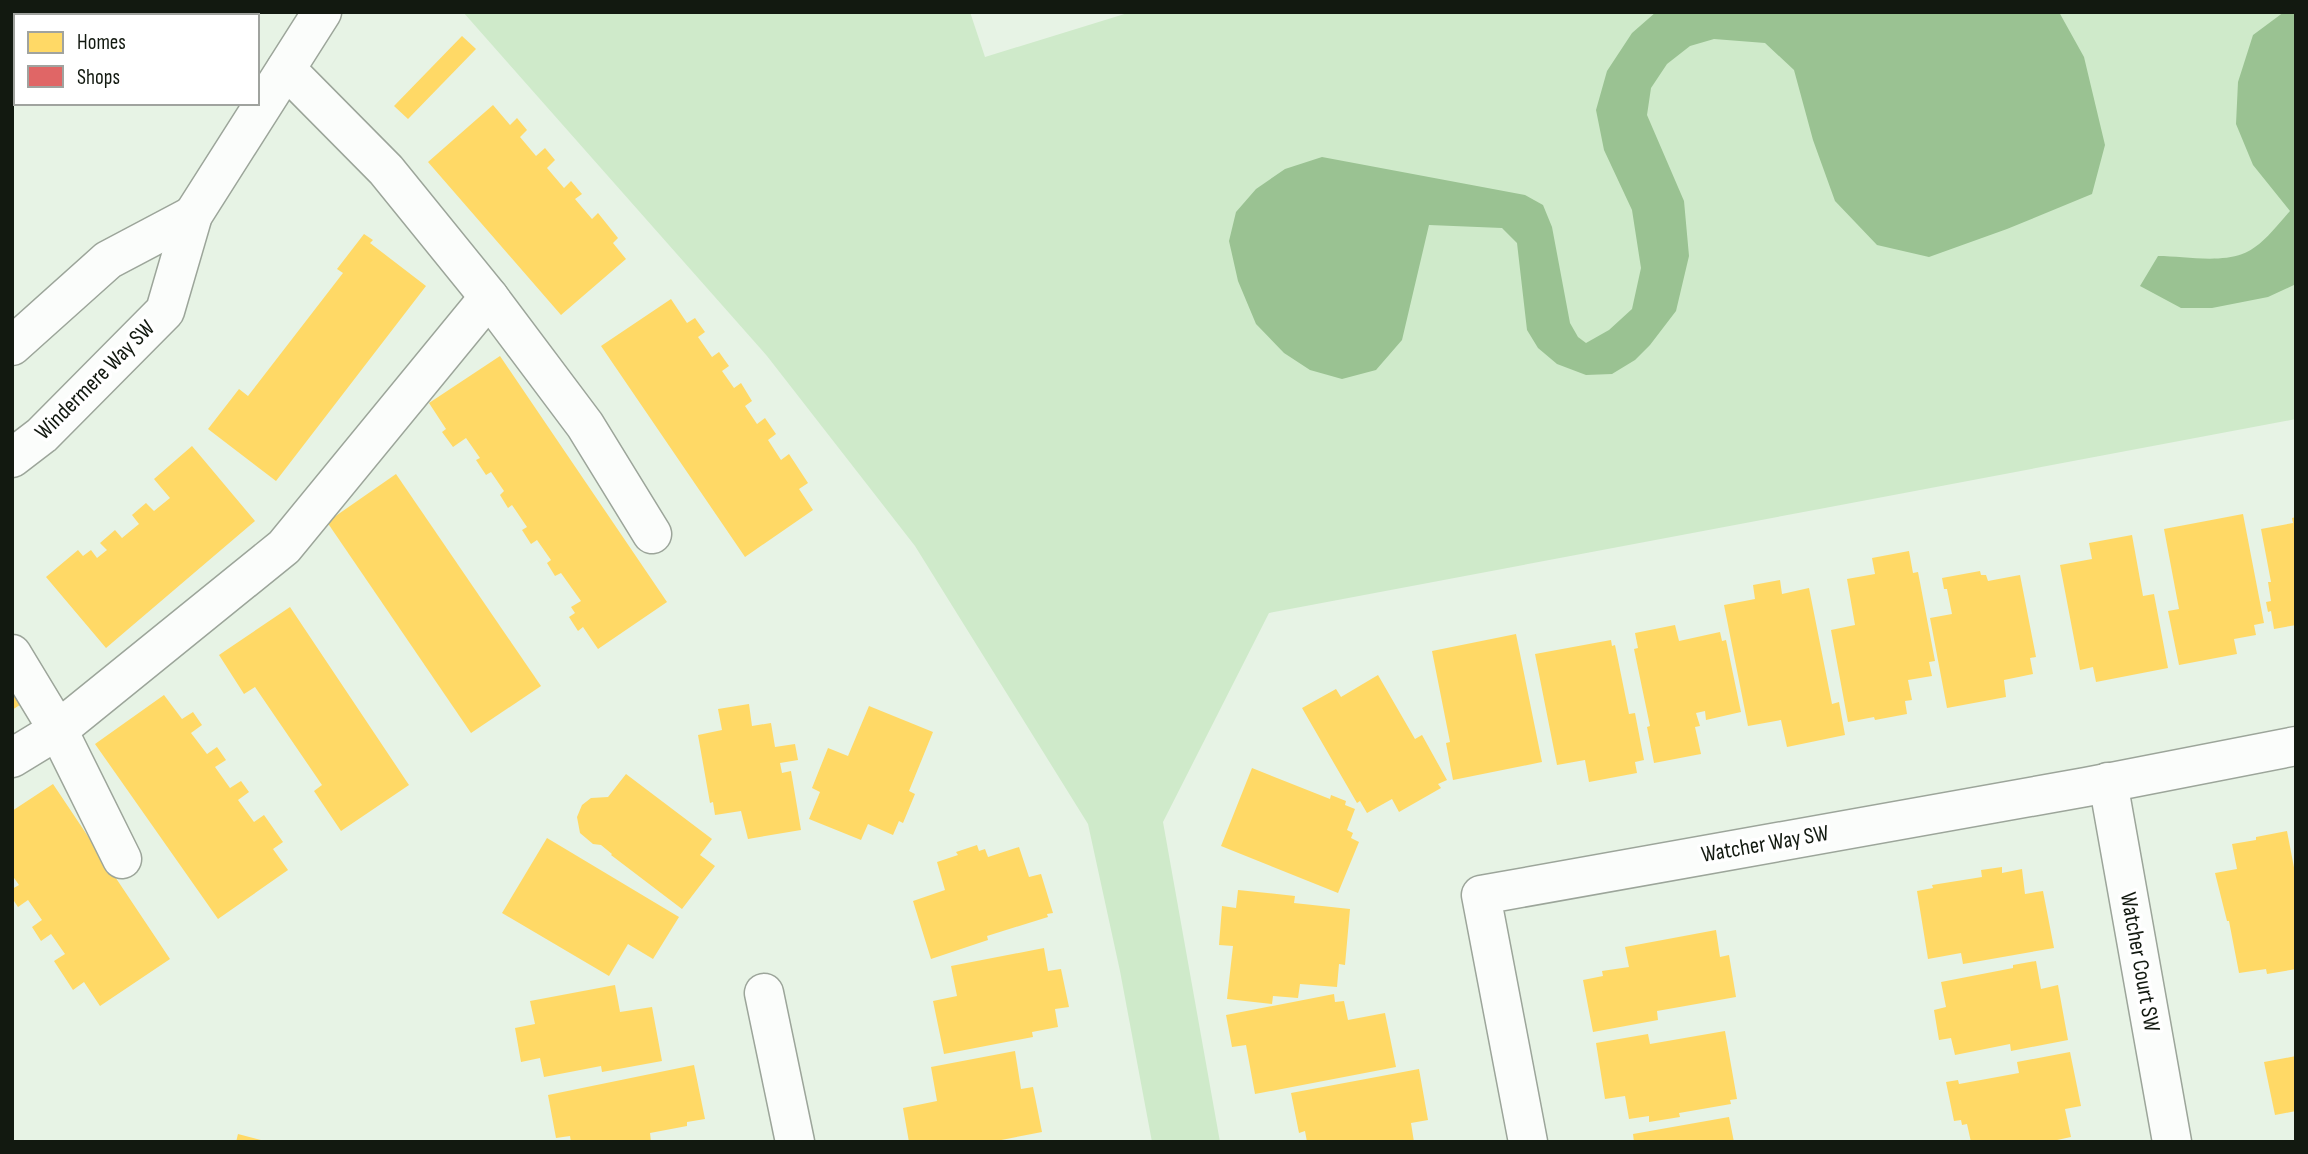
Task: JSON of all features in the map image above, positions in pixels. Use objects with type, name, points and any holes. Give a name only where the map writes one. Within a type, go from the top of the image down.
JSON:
[{"type":"street","name":"Windermere Way SW","points":[[12,458],[42,435],[165,311],[193,215],[322,12]]},
{"type":"street","points":[[286,69],[386,170],[489,296],[584,425],[652,534]]},
{"type":"street","name":"Windermere Way SW","points":[[12,346],[108,260],[193,215]]},
{"type":"street","points":[[12,758],[58,730],[284,547],[489,296]]},
{"type":"street","points":[[12,654],[58,730],[122,859]]},
{"type":"street","name":"Watcher Way SW","points":[[1528,1142],[1481,895],[2296,746]]},
{"type":"street","name":"Watcher Court SW","points":[[2108,782],[2172,1142]]},
{"type":"street","points":[[764,993],[795,1142]]},
{"type":"shaded area","points":[[463,12],[970,12],[985,57],[1131,12],[2296,12],[2296,419],[1269,613],[1163,822],[1220,1142],[1152,1142],[1120,971],[1088,824],[915,546],[767,356]]},
{"type":"shaded area","points":[[1656,12],[2059,12],[2084,57],[2105,145],[2092,194],[1929,257],[1877,245],[1835,201],[1813,140],[1794,70],[1765,43],[1714,39],[1690,46],[1667,64],[1651,88],[1647,115],[1684,201],[1689,256],[1676,311],[1635,360],[1612,374],[1586,375],[1557,364],[1538,348],[1527,330],[1517,243],[1502,228],[1429,225],[1402,340],[1376,370],[1342,379],[1310,370],[1284,353],[1256,324],[1238,281],[1229,241],[1236,212],[1256,189],[1285,169],[1322,157],[1525,195],[1543,205],[1552,227],[1570,323],[1578,337],[1586,343],[1609,330],[1632,309],[1641,268],[1632,210],[1604,150],[1596,110],[1607,71],[1632,33]]},
{"type":"shaded area","points":[[2284,12],[2296,12],[2296,284],[2268,297],[2212,308],[2181,308],[2140,286],[2158,256],[2208,259],[2245,253],[2264,239],[2290,211],[2253,165],[2236,124],[2238,82],[2253,35]]},
{"type":"building: Homes","points":[[462,36],[476,49],[408,119],[394,106]]},
{"type":"building: Homes","points":[[493,105],[510,125],[517,118],[527,130],[520,137],[536,156],[545,148],[555,160],[547,168],[564,188],[571,181],[582,194],[575,199],[592,219],[598,213],[618,238],[613,243],[626,259],[561,315],[428,162]]},
{"type":"building: Homes","points":[[364,234],[373,240],[370,243],[426,286],[276,481],[208,429],[239,389],[248,396],[343,273],[337,269]]},
{"type":"building: Homes","points":[[671,299],[687,323],[695,318],[705,332],[698,337],[712,357],[719,352],[729,366],[722,371],[734,388],[741,383],[752,401],[745,406],[757,424],[765,418],[776,434],[768,440],[781,460],[789,454],[808,483],[799,489],[813,510],[745,557],[601,346]]},
{"type":"building: Homes","points":[[500,356],[667,602],[598,649],[583,627],[578,631],[569,617],[575,613],[571,607],[581,601],[561,573],[555,576],[547,563],[551,560],[537,540],[531,544],[522,530],[527,527],[512,505],[508,508],[500,495],[504,491],[491,472],[486,475],[476,460],[480,458],[466,438],[453,447],[442,432],[446,429],[429,403]]},
{"type":"building: Homes","points":[[192,446],[255,521],[106,648],[46,577],[78,550],[83,556],[91,550],[97,558],[107,550],[100,543],[115,530],[122,538],[139,524],[132,515],[146,503],[154,511],[170,498],[154,479]]},
{"type":"building: Homes","points":[[396,474],[541,686],[471,733],[327,522]]},
{"type":"building: Homes","points":[[2243,514],[2264,623],[2254,625],[2256,635],[2234,639],[2237,654],[2179,665],[2168,611],[2179,609],[2164,529]]},
{"type":"building: Homes","points":[[2296,517],[2296,625],[2274,629],[2271,611],[2268,612],[2266,602],[2271,601],[2268,582],[2271,582],[2261,529],[2293,523],[2292,518]]},
{"type":"building: Homes","points":[[2132,535],[2143,596],[2154,594],[2168,668],[2096,682],[2093,667],[2080,670],[2060,565],[2092,559],[2089,543]]},
{"type":"building: Homes","points":[[1909,551],[1913,573],[1918,572],[1935,661],[1929,662],[1932,676],[1908,680],[1912,700],[1905,701],[1907,714],[1848,722],[1831,630],[1855,625],[1847,579],[1875,574],[1872,558]]},
{"type":"building: Homes","points":[[1980,571],[1981,575],[1986,575],[1988,581],[2020,575],[2036,657],[2030,658],[2033,674],[2004,680],[2006,697],[1947,708],[1930,618],[1952,614],[1942,578]]},
{"type":"building: Homes","points":[[1780,580],[1782,594],[1809,588],[1832,704],[1839,702],[1845,735],[1787,747],[1781,720],[1748,726],[1724,605],[1755,599],[1753,585]]},
{"type":"building: Homes","points":[[290,607],[409,785],[341,831],[314,791],[322,785],[255,687],[244,694],[219,655]]},
{"type":"building: Homes","points":[[1675,625],[1679,641],[1720,632],[1722,641],[1726,640],[1741,712],[1706,720],[1705,711],[1696,713],[1700,726],[1695,727],[1701,754],[1654,763],[1647,727],[1650,726],[1634,649],[1638,648],[1635,633]]},
{"type":"building: Homes","points":[[1516,634],[1542,762],[1453,780],[1446,743],[1450,742],[1432,651]]},
{"type":"building: Homes","points":[[1611,640],[1612,646],[1615,645],[1629,714],[1635,713],[1644,760],[1635,762],[1637,773],[1589,782],[1585,760],[1557,765],[1535,654]]},
{"type":"building: Homes","points":[[1378,675],[1415,739],[1422,735],[1447,780],[1438,784],[1441,788],[1399,812],[1392,799],[1367,813],[1360,801],[1357,803],[1302,708],[1336,689],[1341,697]]},
{"type":"building: Homes","points":[[12,685],[23,703],[12,710]]},
{"type":"building: Homes","points":[[164,695],[182,719],[193,712],[202,725],[191,733],[207,754],[217,747],[226,760],[215,767],[230,788],[241,781],[249,792],[238,800],[254,822],[264,815],[283,842],[273,849],[288,870],[218,919],[95,744]]},
{"type":"building: Homes","points":[[749,704],[752,726],[771,723],[775,747],[795,744],[798,760],[780,763],[782,773],[791,771],[801,830],[748,839],[741,811],[715,815],[713,802],[710,803],[698,735],[722,730],[718,709]]},
{"type":"building: Homes","points":[[869,706],[933,732],[909,791],[915,794],[903,823],[899,821],[893,835],[868,824],[861,840],[809,819],[820,792],[812,788],[828,748],[848,756]]},
{"type":"building: Homes","points":[[1252,768],[1330,799],[1331,795],[1346,801],[1345,805],[1355,809],[1347,830],[1353,833],[1351,838],[1359,842],[1338,893],[1221,846]]},
{"type":"building: Homes","points":[[626,774],[712,839],[700,855],[715,866],[682,909],[601,845],[593,844],[580,833],[577,817],[582,805],[591,798],[608,797]]},
{"type":"building: Homes","points":[[53,784],[170,959],[100,1006],[84,982],[73,990],[54,961],[65,954],[51,934],[41,941],[32,927],[42,920],[28,900],[18,907],[12,898],[12,889],[19,885],[12,875],[12,811]]},
{"type":"building: Homes","points":[[2287,831],[2296,878],[2296,969],[2267,974],[2266,969],[2239,973],[2229,921],[2215,873],[2237,869],[2232,844]]},
{"type":"building: Homes","points":[[547,838],[679,917],[653,959],[628,944],[609,976],[502,913]]},
{"type":"building: Homes","points":[[977,845],[979,851],[985,849],[988,857],[1019,847],[1029,877],[1041,874],[1053,913],[1047,914],[1048,917],[987,936],[988,940],[931,959],[913,901],[945,890],[937,862]]},
{"type":"building: Homes","points":[[2002,867],[2002,873],[2022,869],[2025,894],[2043,891],[2054,948],[1963,964],[1961,953],[1928,959],[1917,891],[1933,888],[1932,885],[1982,877],[1981,870]]},
{"type":"building: Homes","points":[[1238,890],[1295,896],[1294,903],[1350,909],[1345,965],[1339,964],[1337,987],[1300,984],[1298,998],[1273,996],[1272,1004],[1227,999],[1233,946],[1219,945],[1222,906],[1236,908]]},
{"type":"building: Homes","points":[[1716,930],[1720,957],[1729,955],[1736,997],[1657,1011],[1658,1020],[1593,1032],[1583,980],[1603,976],[1602,971],[1629,967],[1625,947]]},
{"type":"building: Homes","points":[[1044,948],[1048,971],[1061,969],[1069,1007],[1055,1009],[1058,1027],[1032,1032],[1033,1037],[944,1054],[933,1001],[957,996],[951,966]]},
{"type":"building: Homes","points":[[2036,961],[2041,989],[2058,985],[2068,1040],[2011,1051],[2010,1044],[1955,1055],[1951,1038],[1939,1040],[1934,1010],[1946,1007],[1941,982]]},
{"type":"building: Homes","points":[[615,985],[620,1012],[652,1007],[662,1061],[602,1072],[601,1066],[544,1077],[540,1058],[521,1062],[515,1028],[535,1024],[530,1001]]},
{"type":"building: Homes","points":[[1334,994],[1335,1002],[1344,1001],[1348,1020],[1385,1013],[1396,1067],[1255,1094],[1246,1045],[1232,1047],[1226,1015]]},
{"type":"building: Homes","points":[[1725,1031],[1737,1099],[1730,1100],[1731,1104],[1679,1113],[1680,1117],[1649,1122],[1649,1116],[1629,1119],[1625,1096],[1605,1099],[1596,1043],[1648,1034],[1650,1044]]},
{"type":"building: Homes","points":[[1015,1051],[1021,1089],[1033,1087],[1042,1132],[991,1142],[909,1142],[903,1108],[937,1101],[931,1067]]},
{"type":"building: Homes","points":[[2070,1052],[2081,1106],[2065,1109],[2071,1137],[2048,1142],[1971,1142],[1967,1124],[1962,1125],[1961,1120],[1954,1121],[1946,1082],[1958,1080],[1959,1084],[2019,1073],[2017,1062]]},
{"type":"building: Homes","points":[[2296,1056],[2296,1111],[2275,1115],[2264,1062]]},
{"type":"building: Homes","points":[[694,1065],[705,1119],[687,1122],[687,1126],[650,1133],[651,1142],[571,1142],[570,1136],[556,1138],[548,1095]]},
{"type":"building: Homes","points":[[1419,1069],[1428,1120],[1411,1123],[1414,1142],[1307,1142],[1305,1131],[1299,1133],[1291,1093]]},
{"type":"building: Homes","points":[[1729,1117],[1734,1142],[1634,1142],[1633,1134]]},
{"type":"building: Homes","points":[[238,1134],[265,1141],[265,1142],[236,1142]]},
{"type":"building: Shops","points":[[12,12],[57,12],[14,14],[12,61]]}]
